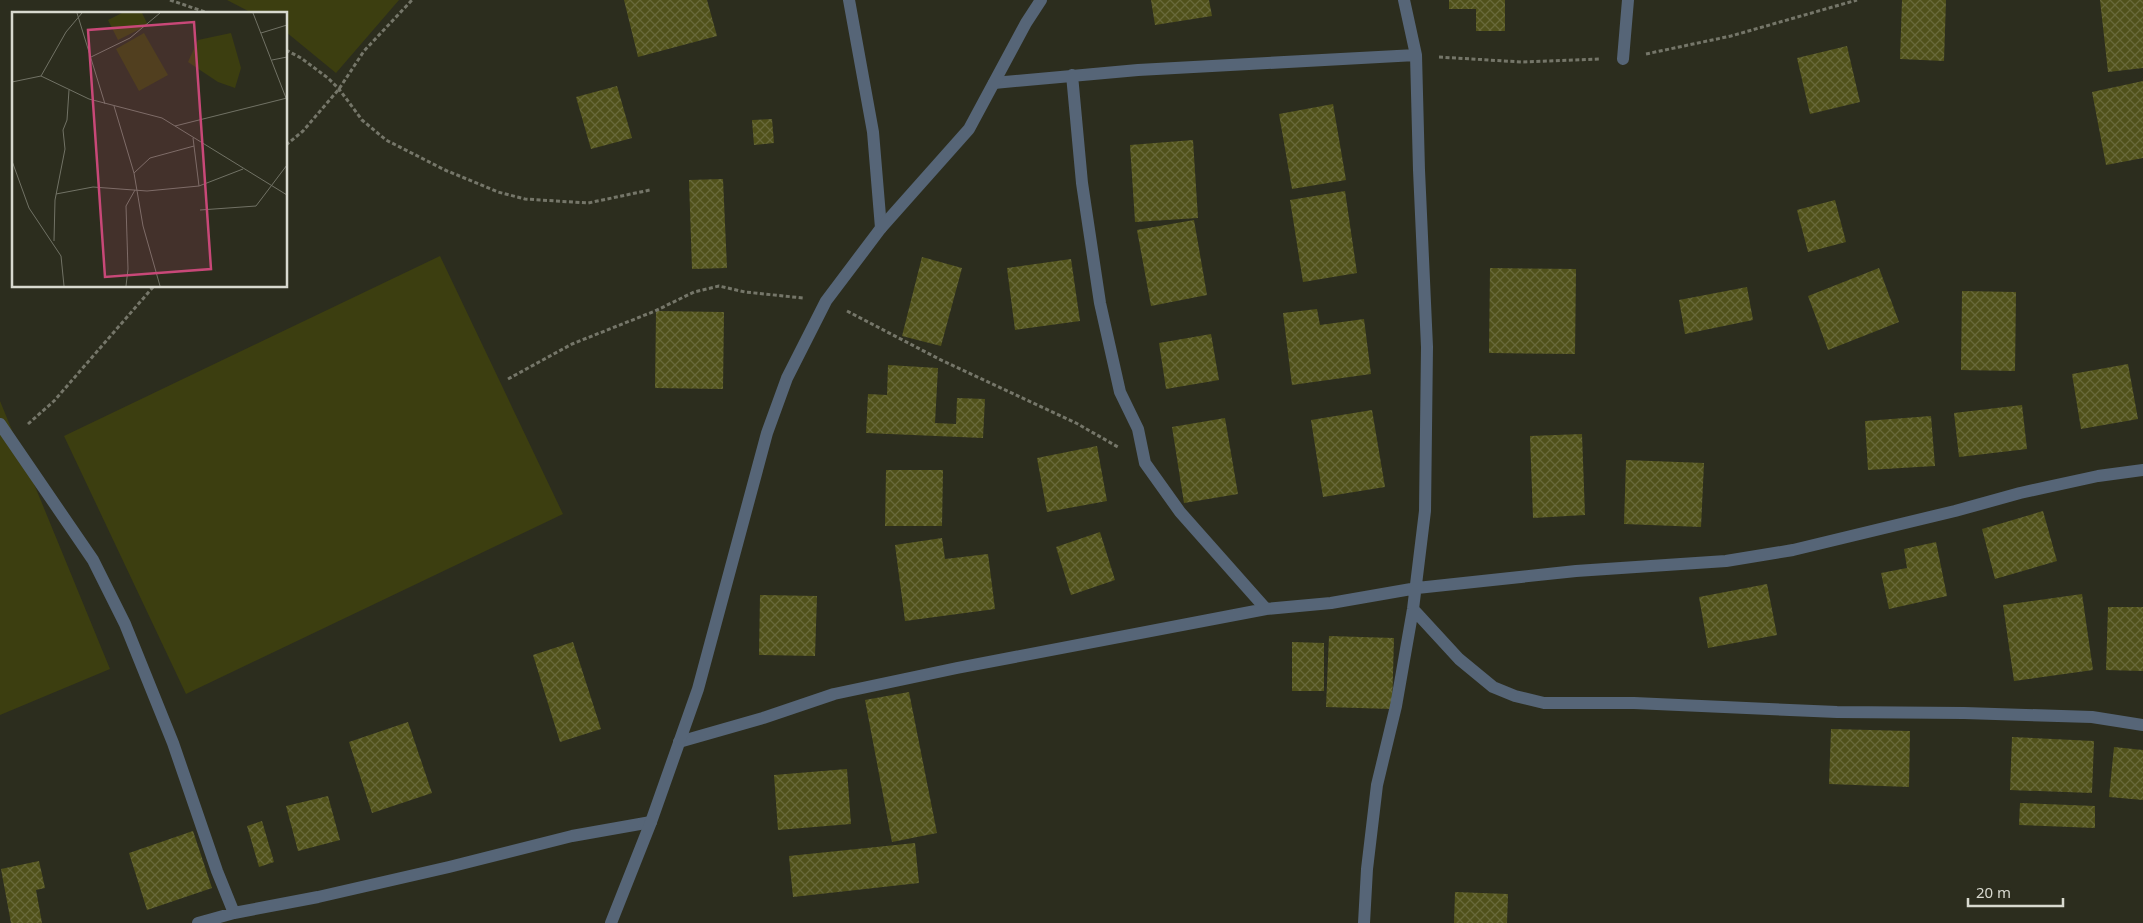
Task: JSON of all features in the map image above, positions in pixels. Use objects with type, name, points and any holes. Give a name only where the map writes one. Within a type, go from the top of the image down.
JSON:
[{"type":"street","points":[[849,0],[873,132],[881,228]]},
{"type":"street","points":[[611,923],[651,822],[698,689],[767,433],[787,378],[826,301],[881,228],[969,129],[1026,23],[1041,0]]},
{"type":"street","points":[[1364,923],[1367,869],[1377,785],[1396,706],[1417,588],[1425,511],[1427,348],[1416,55],[1404,0]]},
{"type":"street","points":[[1622,59],[1628,0]]},
{"type":"street","points":[[994,83],[1072,75],[1416,55]]},
{"type":"street","points":[[1072,75],[1082,182],[1100,303],[1120,392],[1138,429],[1146,463],[1180,512],[1266,609]]},
{"type":"street","points":[[0,424],[93,560],[125,624],[173,743],[217,871],[234,913]]},
{"type":"street","points":[[679,742],[763,718],[834,694],[1266,609],[1331,603],[1417,588],[1576,571],[1726,561],[1784,551],[1955,511],[2020,493],[2098,476],[2143,470]]},
{"type":"street","points":[[1413,609],[1459,659],[1492,687],[1515,696],[1544,703],[1634,703],[1837,712],[1964,713],[2082,717],[2143,725]]},
{"type":"street","points":[[198,923],[234,913],[318,898],[572,836],[651,822]]},
{"type":"path","points":[[170,0],[205,12]]},
{"type":"path","points":[[288,144],[303,131],[339,89],[364,51],[412,0]]},
{"type":"path","points":[[288,51],[301,58],[339,89],[362,120],[386,140],[436,166],[498,192],[526,199],[588,202],[650,190]]},
{"type":"path","points":[[11,440],[54,400],[152,288]]},
{"type":"shaded area","points":[[227,0],[399,0],[336,73],[288,34],[288,12],[250,12]]},
{"type":"shaded area","points":[[440,256],[563,514],[186,694],[64,436]]},
{"type":"shaded area","points":[[0,401],[110,669],[0,715]]},
{"type":"building","points":[[624,0],[707,0],[717,36],[638,57]]},
{"type":"building","points":[[1151,0],[1209,0],[1212,16],[1155,25]]},
{"type":"building","points":[[1449,0],[1505,0],[1505,31],[1476,31],[1476,9],[1449,9]]},
{"type":"building","points":[[1902,0],[1946,0],[1944,61],[1900,59]]},
{"type":"building","points":[[2100,0],[2143,0],[2143,68],[2108,72]]},
{"type":"building","points":[[1847,46],[1860,102],[1810,114],[1797,58]]},
{"type":"building","points":[[2143,81],[2143,158],[2106,165],[2092,92]]},
{"type":"building","points":[[617,86],[632,138],[591,149],[576,97]]},
{"type":"building","points":[[1333,104],[1346,180],[1292,189],[1279,114]]},
{"type":"building","points":[[772,119],[774,143],[754,145],[752,120]]},
{"type":"building","points":[[1193,140],[1198,218],[1135,222],[1130,145]]},
{"type":"building","points":[[723,179],[727,268],[692,269],[689,180]]},
{"type":"building","points":[[1345,191],[1357,273],[1303,282],[1290,200]]},
{"type":"building","points":[[1835,200],[1846,242],[1808,252],[1797,210]]},
{"type":"building","points":[[1194,220],[1207,295],[1151,306],[1137,230]]},
{"type":"building","points":[[922,257],[962,268],[941,346],[902,336]]},
{"type":"building","points":[[1071,259],[1080,321],[1015,330],[1007,268]]},
{"type":"building","points":[[1490,268],[1576,269],[1575,354],[1489,353]]},
{"type":"building","points":[[1879,268],[1899,322],[1828,350],[1808,296]]},
{"type":"building","points":[[1747,287],[1753,320],[1685,334],[1679,300]]},
{"type":"building","points":[[1962,291],[2016,292],[2015,371],[1961,370]]},
{"type":"building","points":[[1317,309],[1320,325],[1364,319],[1371,374],[1292,385],[1283,313]]},
{"type":"building","points":[[656,311],[724,312],[723,389],[655,388]]},
{"type":"building","points":[[1211,334],[1219,380],[1166,389],[1159,343]]},
{"type":"building","points":[[2128,364],[2138,419],[2081,429],[2072,374]]},
{"type":"building","points":[[888,365],[938,368],[935,423],[956,424],[957,398],[985,399],[983,438],[866,433],[868,394],[887,395]]},
{"type":"building","points":[[2022,405],[2027,449],[1959,457],[1954,413]]},
{"type":"building","points":[[1372,410],[1385,487],[1323,497],[1311,420]]},
{"type":"building","points":[[1931,416],[1935,466],[1868,470],[1865,421]]},
{"type":"building","points":[[1225,418],[1238,494],[1184,503],[1172,427]]},
{"type":"building","points":[[1582,434],[1585,515],[1533,518],[1530,436]]},
{"type":"building","points":[[1097,446],[1107,501],[1047,512],[1037,458]]},
{"type":"building","points":[[1626,460],[1704,463],[1701,527],[1624,524]]},
{"type":"building","points":[[886,470],[943,470],[942,526],[885,526]]},
{"type":"building","points":[[2043,511],[2057,561],[1995,579],[1982,529]]},
{"type":"building","points":[[1100,532],[1115,580],[1071,595],[1056,547]]},
{"type":"building","points":[[942,538],[945,559],[988,554],[995,609],[905,621],[895,545]]},
{"type":"building","points":[[1936,542],[1947,596],[1889,609],[1881,573],[1907,568],[1904,549]]},
{"type":"building","points":[[1767,584],[1777,635],[1708,648],[1699,597]]},
{"type":"building","points":[[2082,594],[2093,670],[2014,681],[2003,605]]},
{"type":"building","points":[[760,595],[817,596],[815,656],[759,655]]},
{"type":"building","points":[[2108,607],[2143,607],[2143,671],[2106,670]]},
{"type":"building","points":[[1329,636],[1394,638],[1392,709],[1326,707]]},
{"type":"building","points":[[573,642],[601,729],[560,742],[533,655]]},
{"type":"building","points":[[1292,642],[1324,643],[1324,691],[1292,691]]},
{"type":"building","points":[[909,692],[937,833],[892,842],[865,700]]},
{"type":"building","points":[[408,722],[432,793],[372,813],[349,742]]},
{"type":"building","points":[[1831,729],[1910,731],[1909,787],[1829,784]]},
{"type":"building","points":[[2012,737],[2094,741],[2092,793],[2010,790]]},
{"type":"building","points":[[2114,747],[2143,750],[2143,800],[2109,797]]},
{"type":"building","points":[[847,769],[851,824],[778,830],[774,775]]},
{"type":"building","points":[[328,796],[340,840],[298,851],[286,806]]},
{"type":"building","points":[[2020,803],[2095,806],[2095,828],[2019,825]]},
{"type":"building","points":[[262,821],[274,862],[259,867],[247,826]]},
{"type":"building","points":[[193,831],[212,888],[147,910],[129,853]]},
{"type":"building","points":[[915,843],[919,883],[793,897],[789,856]]},
{"type":"building","points":[[39,861],[45,888],[36,890],[42,923],[11,923],[1,869]]},
{"type":"building","points":[[1455,892],[1508,894],[1507,923],[1454,923]]}]
